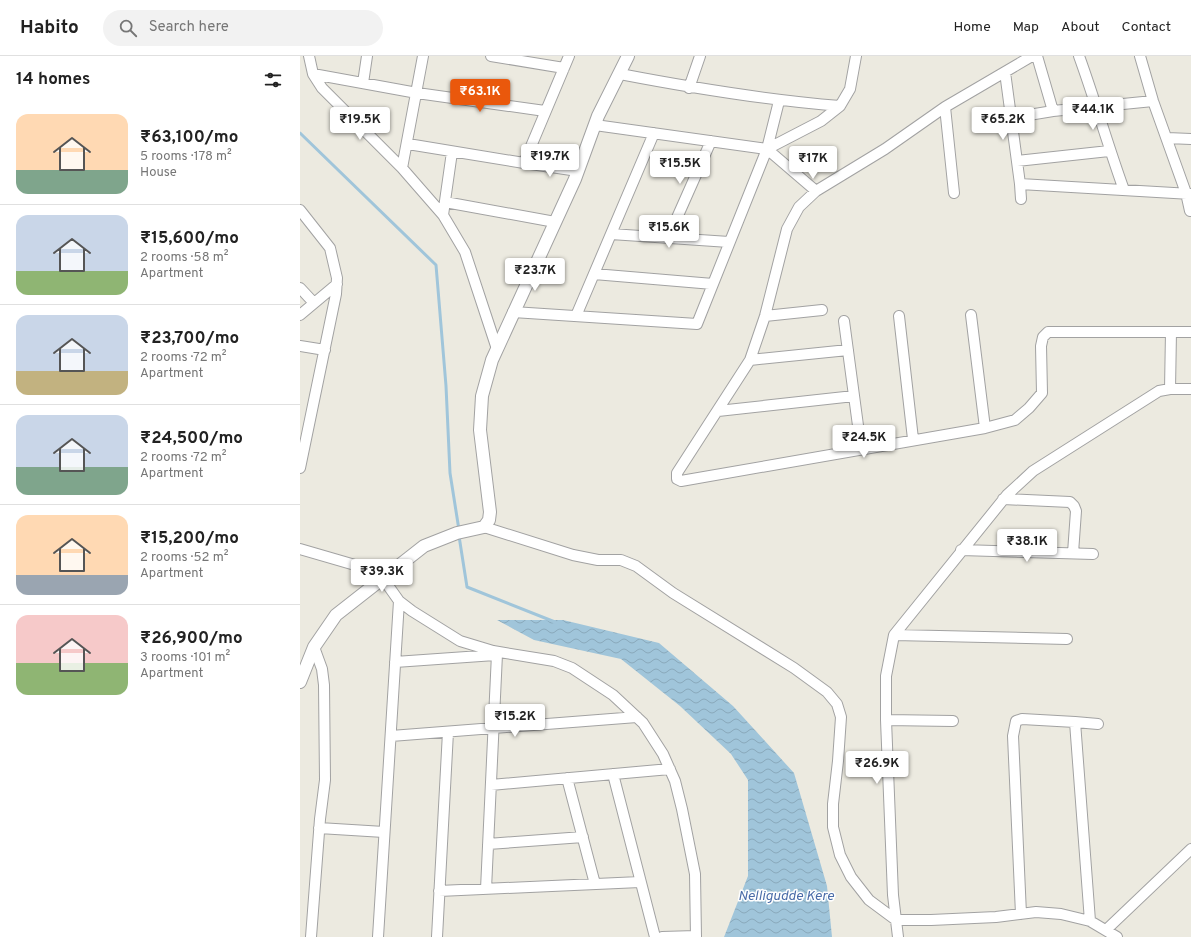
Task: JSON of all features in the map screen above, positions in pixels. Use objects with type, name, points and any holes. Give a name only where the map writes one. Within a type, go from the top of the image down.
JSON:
[{"type":"street","points":[[309,56],[313,74],[322,88],[402,168],[443,215],[465,252],[497,349]]},
{"type":"street","points":[[363,83],[367,56]]},
{"type":"street","points":[[402,168],[408,144],[423,56]]},
{"type":"street","points":[[491,56],[564,68]]},
{"type":"street","points":[[524,163],[569,56]]},
{"type":"street","points":[[484,527],[489,520],[490,512],[480,430],[482,396],[497,349],[578,171],[595,125],[628,56]]},
{"type":"street","points":[[689,88],[700,56]]},
{"type":"street","points":[[767,149],[821,121],[840,106],[850,90],[856,56]]},
{"type":"street","points":[[1032,56],[945,107],[885,149],[816,191],[799,207],[787,230],[765,316],[750,360],[718,412],[677,473],[677,480],[681,481],[861,448],[985,428],[1015,420],[1029,408],[1042,393],[1041,346],[1043,337],[1048,332],[1191,332]]},
{"type":"street","points":[[1037,56],[1053,111]]},
{"type":"street","points":[[1079,56],[1098,106],[1109,150],[1124,190]]},
{"type":"street","points":[[1140,56],[1153,101],[1189,194],[1190,211]]},
{"type":"street","points":[[1005,72],[1021,199]]},
{"type":"street","points":[[313,74],[417,93],[545,111]]},
{"type":"street","points":[[620,74],[689,88],[779,101],[840,106]]},
{"type":"street","points":[[513,312],[697,324],[767,149],[779,101]]},
{"type":"street","points":[[1011,118],[1053,111],[1153,101]]},
{"type":"street","points":[[945,107],[954,194]]},
{"type":"street","points":[[595,125],[767,149],[816,191]]},
{"type":"street","points":[[576,316],[654,133]]},
{"type":"street","points":[[1167,138],[1191,139]]},
{"type":"street","points":[[668,238],[711,141]]},
{"type":"street","points":[[408,144],[578,171]]},
{"type":"street","points":[[1017,161],[1109,150]]},
{"type":"street","points":[[443,215],[452,152]]},
{"type":"street","points":[[1020,184],[1189,194]]},
{"type":"street","points":[[445,202],[555,222]]},
{"type":"street","points":[[300,210],[330,248],[337,284],[300,468]]},
{"type":"street","points":[[611,234],[729,242]]},
{"type":"street","points":[[594,274],[713,284]]},
{"type":"street","points":[[300,315],[337,284]]},
{"type":"street","points":[[300,288],[314,303]]},
{"type":"street","points":[[765,316],[822,310]]},
{"type":"street","points":[[971,315],[985,428]]},
{"type":"street","points":[[899,316],[913,439]]},
{"type":"street","points":[[844,321],[861,448]]},
{"type":"street","points":[[1170,389],[1171,332]]},
{"type":"street","points":[[300,346],[324,350]]},
{"type":"street","points":[[750,360],[848,350]]},
{"type":"street","points":[[898,937],[893,895],[886,720],[886,676],[894,635],[1003,499],[1033,471],[1159,391],[1170,389],[1191,389]]},
{"type":"street","points":[[718,412],[854,396]]},
{"type":"street","points":[[1003,499],[1070,502],[1076,511],[1073,554]]},
{"type":"street","points":[[300,682],[314,647],[336,614],[424,546],[457,533],[484,527],[573,555],[598,560],[621,560],[636,566],[673,593],[794,668],[827,692],[837,704],[841,717],[838,762],[832,804],[833,826],[840,855],[851,878],[870,900],[896,920],[931,920],[1036,912],[1061,914],[1090,921],[1117,937]]},
{"type":"street","points":[[300,549],[384,576],[399,601],[412,611],[460,641],[494,651],[514,653],[554,661],[572,668],[613,695],[637,717],[654,739],[670,770],[682,809],[695,874],[696,936],[662,937]]},
{"type":"street","points":[[961,550],[1093,554]]},
{"type":"street","points":[[378,937],[399,601]]},
{"type":"street","points":[[894,635],[1067,639]]},
{"type":"street","points":[[312,937],[319,828],[325,780],[324,685],[322,669],[314,647]]},
{"type":"street","points":[[395,662],[514,653]]},
{"type":"street","points":[[486,889],[497,654]]},
{"type":"street","points":[[391,736],[637,717]]},
{"type":"street","points":[[1021,914],[1013,736],[1014,724],[1016,721],[1022,719],[1098,724]]},
{"type":"street","points":[[886,720],[953,720]]},
{"type":"street","points":[[1075,722],[1090,921]]},
{"type":"street","points":[[437,937],[448,732]]},
{"type":"street","points":[[491,785],[670,770]]},
{"type":"street","points":[[613,774],[654,937]]},
{"type":"street","points":[[567,778],[595,884]]},
{"type":"street","points":[[319,828],[384,832]]},
{"type":"street","points":[[488,844],[583,837]]},
{"type":"street","points":[[1106,930],[1191,849]]},
{"type":"street","points":[[439,891],[640,882]]},
{"type":"water","name":"Nelligudde Kere","points":[[497,620],[563,620],[659,643],[733,706],[794,773],[827,886],[832,937],[724,937],[748,876],[748,780],[731,754],[680,706],[621,659],[534,640]]},
{"type":"waterway","points":[[300,133],[436,265],[446,386],[450,473],[459,530]]},
{"type":"waterway","points":[[459,536],[467,587],[555,622]]}]
